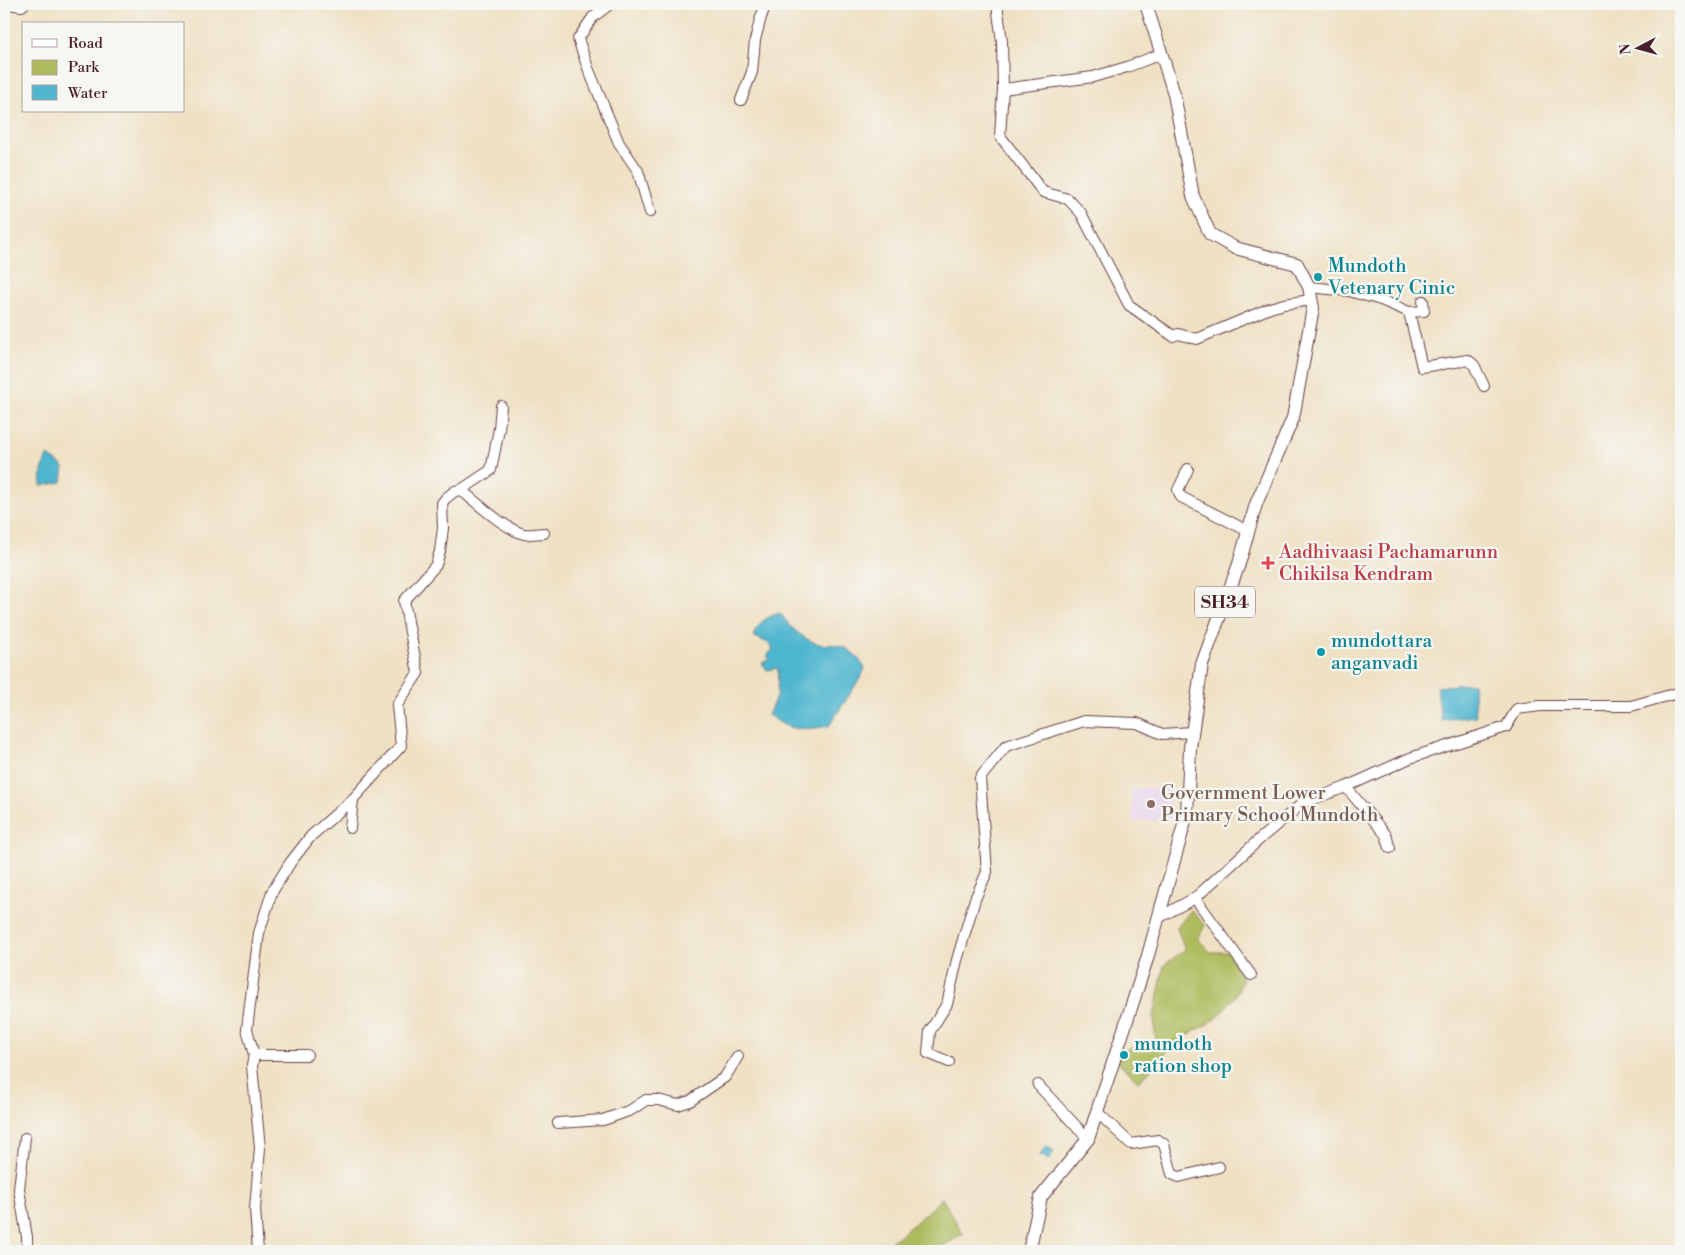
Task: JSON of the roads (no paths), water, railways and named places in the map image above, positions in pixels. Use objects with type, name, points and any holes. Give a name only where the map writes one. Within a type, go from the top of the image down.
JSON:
[{"type":"main road","name":"SH34","points":[[1029,1251],[1041,1197],[1088,1139],[1147,959],[1187,814],[1190,748],[1202,664],[1239,564],[1256,504],[1293,418],[1313,308],[1309,287],[1297,264],[1235,248],[1210,234],[1193,196],[1174,94],[1146,4]]},
{"type":"street","points":[[7,4],[22,6],[24,4]]},
{"type":"street","points":[[610,4],[593,16],[578,39],[619,143],[638,171],[650,212]]},
{"type":"street","points":[[741,100],[752,72],[755,40],[766,4]]},
{"type":"street","points":[[998,4],[1002,42],[1003,89],[1000,136],[1043,192],[1068,199],[1081,213],[1129,305],[1173,336],[1178,334],[1197,339],[1270,308],[1311,300]]},
{"type":"street","points":[[1003,89],[1093,77],[1161,54]]},
{"type":"street","points":[[1309,287],[1350,291],[1381,300],[1409,312],[1424,311],[1423,301]]},
{"type":"street","points":[[1409,312],[1422,367],[1468,360],[1474,365],[1484,386]]},
{"type":"street","points":[[258,1251],[255,1209],[260,1148],[252,1066],[254,1054],[247,1028],[259,933],[272,892],[290,863],[311,836],[352,799],[401,746],[397,705],[418,673],[404,601],[436,565],[443,528],[442,503],[455,491],[461,490],[491,470],[499,429],[501,406]]},
{"type":"street","points":[[1188,469],[1178,490],[1181,497],[1248,531]]},
{"type":"street","points":[[461,490],[499,520],[518,532],[526,534],[544,533]]},
{"type":"street","points":[[1158,918],[1194,898],[1303,803],[1346,787],[1410,758],[1506,727],[1517,708],[1540,706],[1632,706],[1681,692]]},
{"type":"street","points":[[949,1062],[928,1053],[930,1031],[947,1004],[957,960],[975,899],[987,872],[980,778],[1006,746],[1084,721],[1137,723],[1162,734],[1192,732]]},
{"type":"street","points":[[1346,787],[1386,835],[1390,848]]},
{"type":"street","points":[[350,828],[352,799]]},
{"type":"street","points":[[1194,898],[1251,975]]},
{"type":"street","points":[[254,1054],[308,1055]]},
{"type":"street","points":[[558,1123],[603,1120],[631,1110],[646,1100],[658,1100],[678,1105],[690,1102],[725,1077],[738,1056]]},
{"type":"street","points":[[1038,1085],[1088,1139]]},
{"type":"street","points":[[1097,1112],[1131,1144],[1158,1140],[1164,1144],[1172,1174],[1179,1177],[1219,1167]]},
{"type":"street","points":[[25,1138],[19,1189],[27,1237],[27,1251]]},
{"type":"water","points":[[47,455],[64,467],[62,482],[41,486],[42,471]]},
{"type":"water","points":[[780,613],[792,628],[802,636],[819,644],[840,646],[849,650],[865,668],[829,726],[793,728],[768,715],[777,695],[778,668],[767,670],[762,663],[770,659],[767,656],[773,649],[768,643],[753,636],[763,621]]},
{"type":"water","points":[[1473,683],[1476,716],[1441,720],[1437,687]]},
{"type":"water","points":[[1046,1146],[1054,1151],[1049,1160],[1040,1155]]},
{"type":"place","name":"Mundoth Vetenary Cinic","points":[[1318,277]]},
{"type":"place","name":"Aadhivaasi Pachamarunn Chikilsa Kendram","points":[[1268,563]]},
{"type":"place","name":"mundottara anganvadi","points":[[1321,652]]},
{"type":"place","name":"Government Lower Primary School Mundoth","points":[[1151,804]]},
{"type":"place","name":"mundoth ration shop","points":[[1124,1055]]}]
